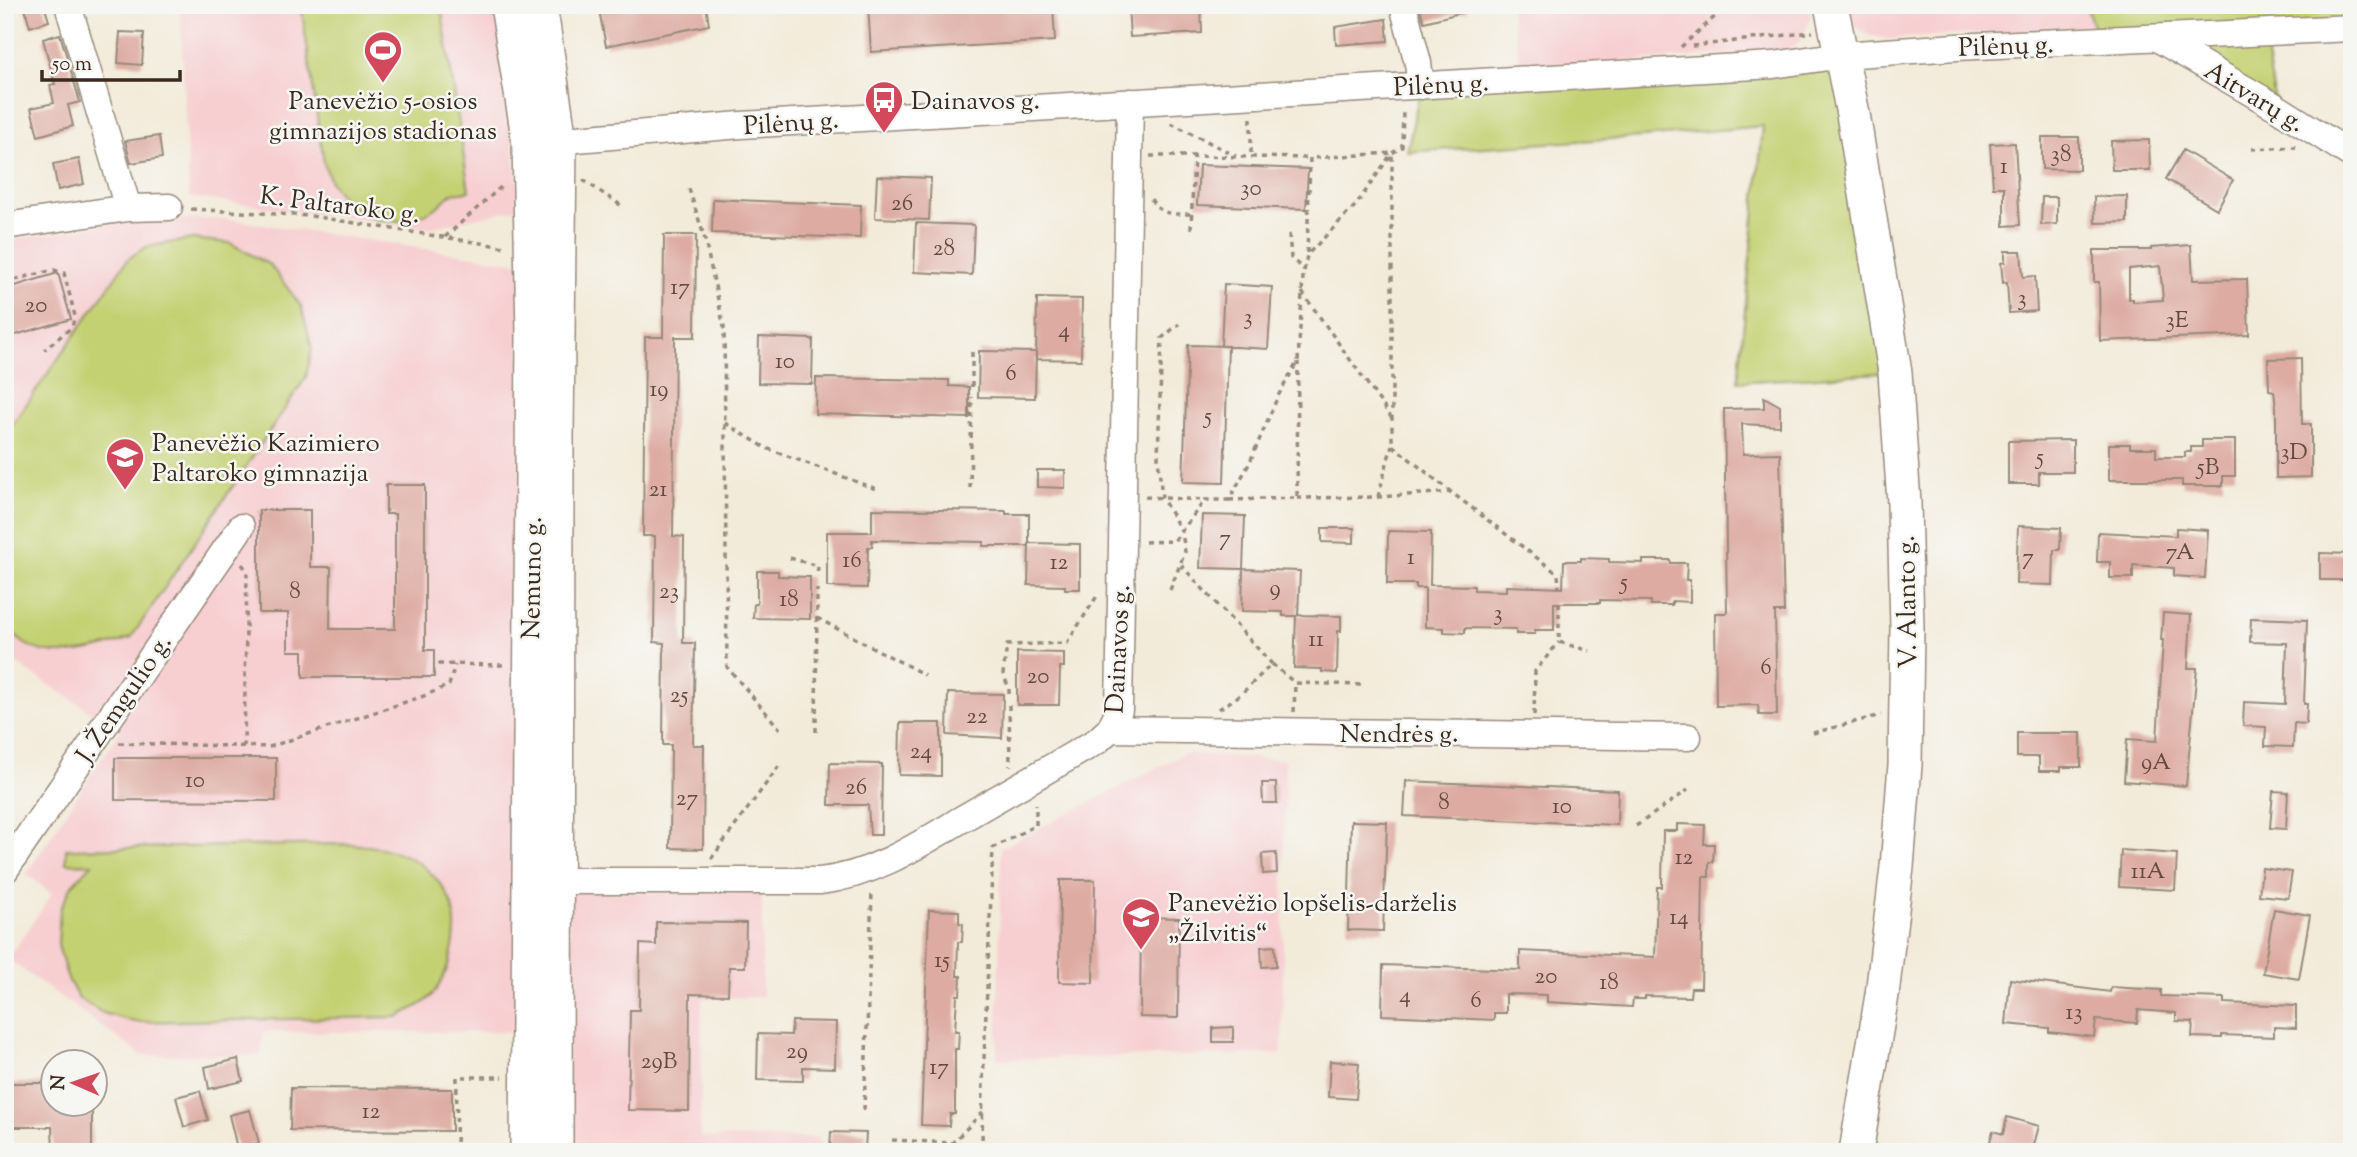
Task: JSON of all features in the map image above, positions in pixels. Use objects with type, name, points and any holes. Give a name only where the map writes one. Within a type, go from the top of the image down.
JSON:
[{"type":"main road","name":"Nemuno g.","points":[[506,5],[545,142],[533,333],[515,1151]]},
{"type":"main road","name":"Nemuno g.","points":[[539,5],[544,24],[545,142],[557,436],[556,1152]]},
{"type":"main road","name":"V. Alanto g.","points":[[1836,30],[1895,372],[1904,503],[1908,664],[1897,867],[1882,995],[1856,1152]]},
{"type":"street","points":[[68,5],[128,208]]},
{"type":"street","points":[[1403,5],[1421,86]]},
{"type":"street","name":"Pilėnų g.","points":[[545,142],[741,125],[1773,65],[1836,30],[1969,46],[2352,28]]},
{"type":"street","name":"Aitvarų g.","points":[[2157,38],[2352,155]]},
{"type":"street","name":"Dainavos g.","points":[[558,881],[820,881],[845,878],[866,871],[912,848],[1097,741],[1111,729],[1119,710],[1130,102]]},
{"type":"street","points":[[5,226],[128,208],[169,207]]},
{"type":"street","name":"J. Žemgulio g.","points":[[9,855],[93,742],[235,536]]},
{"type":"street","name":"Nendrės g.","points":[[1111,729],[1688,737]]},
{"type":"path","points":[[1728,5],[1681,47],[1836,30]]},
{"type":"path","points":[[1307,255],[1356,205],[1392,153],[1402,147],[1403,109]]},
{"type":"path","points":[[1251,118],[1251,157]]},
{"type":"path","points":[[1171,124],[1238,157]]},
{"type":"path","points":[[2252,149],[2299,147]]},
{"type":"path","points":[[1145,156],[1310,158],[1392,153]]},
{"type":"path","points":[[1378,497],[1392,445],[1392,153]]},
{"type":"path","points":[[1191,229],[1194,156]]},
{"type":"path","points":[[1297,498],[1298,361],[1307,255],[1310,158]]},
{"type":"path","points":[[581,179],[622,206]]},
{"type":"path","points":[[445,237],[505,184]]},
{"type":"path","points":[[689,189],[704,236],[724,327],[727,667],[780,729]]},
{"type":"path","points":[[1151,198],[1156,208],[1168,214],[1191,214]]},
{"type":"path","name":"K. Paltaroko g.","points":[[169,207],[311,216],[505,247]]},
{"type":"path","points":[[1289,234],[1291,258],[1304,270]]},
{"type":"path","points":[[5,282],[54,270],[64,272],[75,316],[72,327],[44,350]]},
{"type":"path","points":[[1302,291],[1392,419]]},
{"type":"path","points":[[1171,590],[1185,552],[1182,532],[1162,498],[1158,457],[1161,338],[1180,324]]},
{"type":"path","points":[[972,352],[972,387]]},
{"type":"path","points":[[1229,500],[1249,464],[1278,396],[1298,361]]},
{"type":"path","points":[[970,488],[972,397]]},
{"type":"path","points":[[725,423],[766,448],[879,490]]},
{"type":"path","points":[[1392,445],[1558,574],[1559,588]]},
{"type":"path","points":[[1122,496],[1229,500],[1378,497],[1451,492]]},
{"type":"path","points":[[1122,543],[1174,541],[1205,500]]},
{"type":"path","points":[[235,536],[247,571],[244,746]]},
{"type":"path","points":[[790,558],[818,566],[817,577]]},
{"type":"path","points":[[1181,564],[1272,664],[1295,683],[1363,685]]},
{"type":"path","points":[[1009,694],[1003,674],[1007,645],[1067,643],[1097,596],[1121,584]]},
{"type":"path","points":[[816,732],[817,589]]},
{"type":"path","points":[[1533,734],[1535,671],[1559,642],[1559,603]]},
{"type":"path","points":[[817,618],[925,675]]},
{"type":"path","points":[[1559,642],[1590,651]]},
{"type":"path","points":[[438,664],[505,666]]},
{"type":"path","points":[[1218,709],[1240,695],[1272,664]]},
{"type":"path","points":[[93,742],[269,747],[424,696],[449,685],[455,665]]},
{"type":"path","points":[[1294,732],[1295,683]]},
{"type":"path","points":[[1009,705],[1010,777]]},
{"type":"path","points":[[1813,733],[1906,708]]},
{"type":"path","points":[[695,880],[779,766]]},
{"type":"path","points":[[1636,826],[1688,790]]},
{"type":"path","points":[[892,1140],[982,1144],[993,848],[1035,824],[1036,804]]},
{"type":"path","points":[[864,1110],[872,881]]},
{"type":"path","points":[[503,1077],[457,1077],[456,1150],[515,1151]]},
{"type":"path","points":[[948,1152],[952,1143],[983,1112]]},
{"type":"shaded area","points":[[180,5],[495,5],[502,42],[520,208],[430,228],[189,197]]},
{"type":"shaded area","points":[[1509,5],[1808,5],[1811,16],[1803,37],[1795,46],[1786,50],[1522,69]]},
{"type":"shaded area","points":[[1849,5],[2086,5],[2093,26],[1889,39],[1868,35],[1854,25]]},
{"type":"shaded area","points":[[137,219],[226,219],[520,263],[518,1032],[263,1032],[261,1055],[141,1055],[8,959],[52,894],[26,874],[120,731],[5,656],[5,241]]},
{"type":"shaded area","name":"Panevėžio lopšelis-darželis „Žilvitis“","points":[[1186,753],[1285,760],[1282,1054],[997,1059],[1001,848]]},
{"type":"shaded area","points":[[762,892],[762,997],[702,998],[700,1137],[817,1138],[826,1152],[567,1152],[570,893]]},
{"type":"green space","name":"Panevėžio 5-osios gimnazijos stadionas","points":[[301,5],[441,5],[469,191],[452,193],[437,207],[419,217],[399,221],[378,220],[359,212],[343,199],[331,183],[324,163]]},
{"type":"green space","points":[[2086,5],[2352,5],[2352,28],[2263,33],[2276,107],[2212,64],[2194,30],[2102,30],[2093,26]]},
{"type":"green space","points":[[1842,55],[1895,372],[1738,382],[1763,126],[1643,137],[1407,152],[1421,86]]},
{"type":"green space","name":"Panevėžio Kazimiero Paltaroko gimnazija","points":[[192,239],[230,243],[270,265],[301,306],[312,348],[306,377],[131,638],[79,652],[52,653],[39,650],[24,643],[5,627],[5,435],[128,259],[146,247]]},
{"type":"green space","points":[[349,844],[386,849],[412,859],[435,877],[452,906],[454,943],[441,982],[426,1001],[398,1017],[135,1022],[103,1013],[78,998],[67,977],[58,945],[60,910],[72,885],[92,864],[66,863],[66,849]]},
{"type":"building","points":[[24,5],[44,5],[49,21],[30,27]]},
{"type":"building","points":[[598,5],[706,5],[709,25],[606,46]]},
{"type":"building","points":[[868,5],[1053,5],[1055,41],[871,52]]},
{"type":"building","points":[[1128,5],[1201,5],[1202,33],[1130,37]]},
{"type":"building","points":[[1419,5],[1468,5],[1468,11],[1424,22]]},
{"type":"building","points":[[1386,19],[1388,41],[1336,45],[1335,27]]},
{"type":"building","points":[[120,32],[144,33],[142,65],[118,63]]},
{"type":"building","points":[[60,34],[80,102],[68,105],[73,126],[38,136],[31,108],[54,103],[50,85],[55,84],[43,39]]},
{"type":"building","points":[[159,136],[162,158],[131,163],[125,141]]},
{"type":"building","points":[[2042,137],[2079,137],[2079,170],[2042,169]]},
{"type":"building","points":[[2149,140],[2150,170],[2112,170],[2111,141]]},
{"type":"building","points":[[2015,143],[2020,225],[2004,226],[2004,187],[1993,187],[1990,144]]},
{"type":"building","points":[[2183,150],[2233,180],[2217,209],[2166,179]]},
{"type":"building","points":[[79,159],[84,184],[58,190],[53,164]]},
{"type":"building","points":[[1199,165],[1308,169],[1306,209],[1197,205]]},
{"type":"building","points":[[877,176],[931,178],[929,220],[875,218]]},
{"type":"building","points":[[2127,196],[2127,222],[2095,223],[2094,197]]},
{"type":"building","points":[[2042,197],[2057,197],[2057,224],[2041,225]]},
{"type":"building","points":[[713,199],[861,205],[860,238],[712,233]]},
{"type":"building","points":[[916,223],[974,225],[972,275],[914,272]]},
{"type":"building","points":[[664,235],[696,235],[695,337],[675,337],[673,536],[684,537],[683,643],[695,643],[693,745],[704,745],[703,849],[670,848],[671,745],[663,745],[664,643],[654,642],[655,536],[643,536],[645,337],[663,337]]},
{"type":"building","points":[[2191,245],[2193,280],[2247,279],[2249,335],[2100,341],[2099,282],[2094,282],[2094,250]],"holes":[[[2160,266],[2163,300],[2133,302],[2133,299],[2129,299],[2129,269]]]},
{"type":"building","points":[[2005,251],[2021,251],[2023,277],[2035,276],[2037,311],[2009,313],[2007,282],[2003,283],[2001,263],[2005,262]]},
{"type":"building","points":[[58,273],[71,319],[5,338],[5,289]]},
{"type":"building","points":[[1224,284],[1272,287],[1268,349],[1221,346]]},
{"type":"building","points":[[1037,298],[1082,299],[1081,360],[1036,359]]},
{"type":"building","points":[[759,337],[813,339],[812,384],[758,383]]},
{"type":"building","points":[[1188,345],[1228,346],[1224,483],[1183,482]]},
{"type":"building","points":[[979,351],[1036,352],[1035,398],[978,397]]},
{"type":"building","points":[[2301,358],[2302,424],[2311,424],[2311,477],[2276,478],[2276,408],[2274,391],[2269,390],[2268,359]]},
{"type":"building","points":[[816,378],[949,380],[949,386],[969,387],[969,418],[815,414]]},
{"type":"building","points":[[1764,397],[1780,406],[1780,426],[1742,424],[1743,454],[1780,453],[1784,612],[1775,612],[1777,715],[1759,715],[1758,705],[1716,706],[1715,613],[1727,613],[1724,409],[1764,408]]},
{"type":"building","points":[[2073,440],[2073,472],[2039,472],[2039,484],[2008,484],[2008,441]]},
{"type":"building","points":[[2202,440],[2235,440],[2235,476],[2223,476],[2223,486],[2182,486],[2182,480],[2109,480],[2109,444],[2130,444],[2130,448],[2156,448],[2156,457],[2185,457],[2185,452],[2191,452],[2191,447],[2202,447]]},
{"type":"building","points":[[1037,470],[1065,470],[1065,488],[1037,487]]},
{"type":"building","points":[[386,485],[425,485],[425,650],[434,650],[434,677],[303,677],[303,651],[288,651],[288,613],[259,613],[259,510],[310,510],[310,567],[331,567],[330,629],[395,629],[395,514],[386,514]]},
{"type":"building","points":[[872,509],[1006,511],[1006,514],[1029,514],[1029,546],[983,546],[984,542],[872,540],[872,547],[868,547],[867,588],[827,587],[827,532],[872,532]]},
{"type":"building","points":[[1202,515],[1245,516],[1243,569],[1200,568]]},
{"type":"building","points":[[2018,526],[2061,528],[2060,550],[2054,550],[2053,585],[2016,584]]},
{"type":"building","points":[[1322,528],[1354,528],[1354,543],[1322,542]]},
{"type":"building","points":[[2176,528],[2208,530],[2205,578],[2174,576],[2174,568],[2133,565],[2133,578],[2110,578],[2110,562],[2097,562],[2098,532],[2176,536]]},
{"type":"building","points":[[1388,531],[1431,532],[1430,585],[1474,586],[1474,590],[1506,591],[1506,586],[1563,588],[1564,561],[1581,561],[1581,558],[1643,563],[1643,560],[1670,560],[1671,563],[1687,563],[1686,580],[1690,580],[1690,602],[1672,601],[1672,605],[1651,605],[1651,601],[1600,600],[1600,603],[1554,603],[1554,630],[1535,630],[1535,634],[1516,634],[1516,629],[1465,628],[1465,633],[1444,632],[1444,628],[1425,627],[1425,588],[1416,588],[1416,584],[1387,584]]},
{"type":"building","points":[[1029,543],[1080,544],[1080,589],[1028,585]]},
{"type":"building","points":[[2320,553],[2352,554],[2352,580],[2320,580]]},
{"type":"building","points":[[1243,569],[1300,571],[1298,615],[1341,616],[1337,673],[1322,672],[1322,669],[1294,668],[1296,616],[1283,616],[1283,612],[1242,611]]},
{"type":"building","points":[[757,571],[778,571],[778,576],[810,577],[810,619],[753,618],[754,604],[757,604]]},
{"type":"building","points":[[2163,613],[2191,615],[2188,668],[2197,668],[2186,786],[2124,781],[2127,739],[2157,741]]},
{"type":"building","points":[[2251,618],[2307,620],[2304,704],[2307,704],[2306,724],[2294,723],[2293,747],[2265,746],[2266,727],[2243,726],[2244,702],[2285,704],[2287,643],[2250,642]]},
{"type":"building","points":[[1017,652],[1064,653],[1064,667],[1060,667],[1059,705],[1017,705]]},
{"type":"building","points":[[948,693],[1003,694],[1002,738],[947,735]]},
{"type":"building","points":[[900,723],[941,723],[941,776],[899,775]]},
{"type":"building","points":[[2017,733],[2081,733],[2081,767],[2039,771],[2039,757],[2017,757]]},
{"type":"building","points":[[115,758],[276,758],[276,801],[115,800]]},
{"type":"building","points":[[830,763],[882,764],[881,835],[870,835],[868,805],[829,805]]},
{"type":"building","points":[[1406,781],[1618,790],[1617,825],[1404,816]]},
{"type":"building","points":[[1262,783],[1276,783],[1277,803],[1263,803]]},
{"type":"building","points":[[2273,791],[2288,792],[2286,829],[2270,828]]},
{"type":"building","points":[[1351,821],[1387,822],[1383,931],[1348,930]]},
{"type":"building","points":[[1677,824],[1705,825],[1704,844],[1714,844],[1713,862],[1709,862],[1709,877],[1703,877],[1701,988],[1691,988],[1690,997],[1645,996],[1645,999],[1633,999],[1632,1007],[1547,1002],[1547,995],[1506,994],[1506,1013],[1494,1013],[1494,1020],[1382,1015],[1383,965],[1520,970],[1520,951],[1655,957],[1657,887],[1662,887],[1663,831],[1677,831]]},
{"type":"building","points":[[2121,850],[2177,854],[2175,890],[2119,887]]},
{"type":"building","points":[[1276,853],[1277,873],[1263,874],[1262,854]]},
{"type":"building","points":[[2262,868],[2292,872],[2288,898],[2259,895]]},
{"type":"building","points":[[1060,880],[1095,880],[1093,983],[1059,982]]},
{"type":"building","points":[[2274,909],[2310,915],[2299,979],[2263,973]]},
{"type":"building","points":[[929,910],[959,911],[959,923],[963,924],[962,942],[958,942],[957,976],[961,976],[955,1031],[959,1031],[958,1049],[955,1049],[955,1114],[950,1114],[949,1126],[921,1125]]},
{"type":"building","points":[[1141,917],[1179,918],[1178,1018],[1140,1017]]},
{"type":"building","points":[[656,922],[746,923],[745,967],[729,967],[728,995],[690,994],[689,1111],[628,1110],[630,1010],[639,1010],[640,944],[656,945]]},
{"type":"building","points":[[1275,946],[1276,966],[1262,967],[1261,947]]},
{"type":"building","points":[[2010,979],[2110,992],[2111,987],[2161,990],[2161,996],[2224,998],[2224,1003],[2296,1006],[2296,1028],[2274,1027],[2274,1037],[2192,1037],[2193,1022],[2176,1021],[2176,1013],[2138,1010],[2137,1023],[2096,1020],[2094,1037],[2049,1032],[2049,1028],[2006,1024]]},
{"type":"building","points":[[792,1021],[836,1022],[835,1068],[803,1067],[803,1081],[757,1080],[758,1034],[791,1035]]},
{"type":"building","points":[[1233,1027],[1233,1042],[1213,1042],[1213,1028]]},
{"type":"building","points":[[238,1059],[243,1081],[209,1089],[205,1067]]},
{"type":"building","points":[[1330,1061],[1359,1063],[1356,1099],[1328,1097]]},
{"type":"building","points":[[5,1083],[38,1083],[38,1118],[92,1118],[92,1152],[53,1152],[52,1127],[5,1127]]},
{"type":"building","points":[[291,1088],[452,1089],[452,1131],[290,1130]]},
{"type":"building","points":[[200,1091],[208,1120],[184,1127],[176,1097]]},
{"type":"building","points":[[250,1110],[259,1143],[237,1148],[229,1115]]},
{"type":"building","points":[[2007,1117],[2039,1126],[2032,1152],[1987,1152],[1993,1131],[2003,1134]]},
{"type":"building","points":[[831,1132],[866,1133],[865,1149],[830,1149]]},
{"type":"place","name":"Panevėžio 5-osios gimnazijos stadionas","points":[[383,84]]},
{"type":"place","name":"Dainavos g.","points":[[884,134]]},
{"type":"place","name":"Panevėžio Kazimiero Paltaroko gimnazija","points":[[125,491]]},
{"type":"place","name":"Panevėžio lopšelis-darželis „Žilvitis“","points":[[1141,951]]}]
